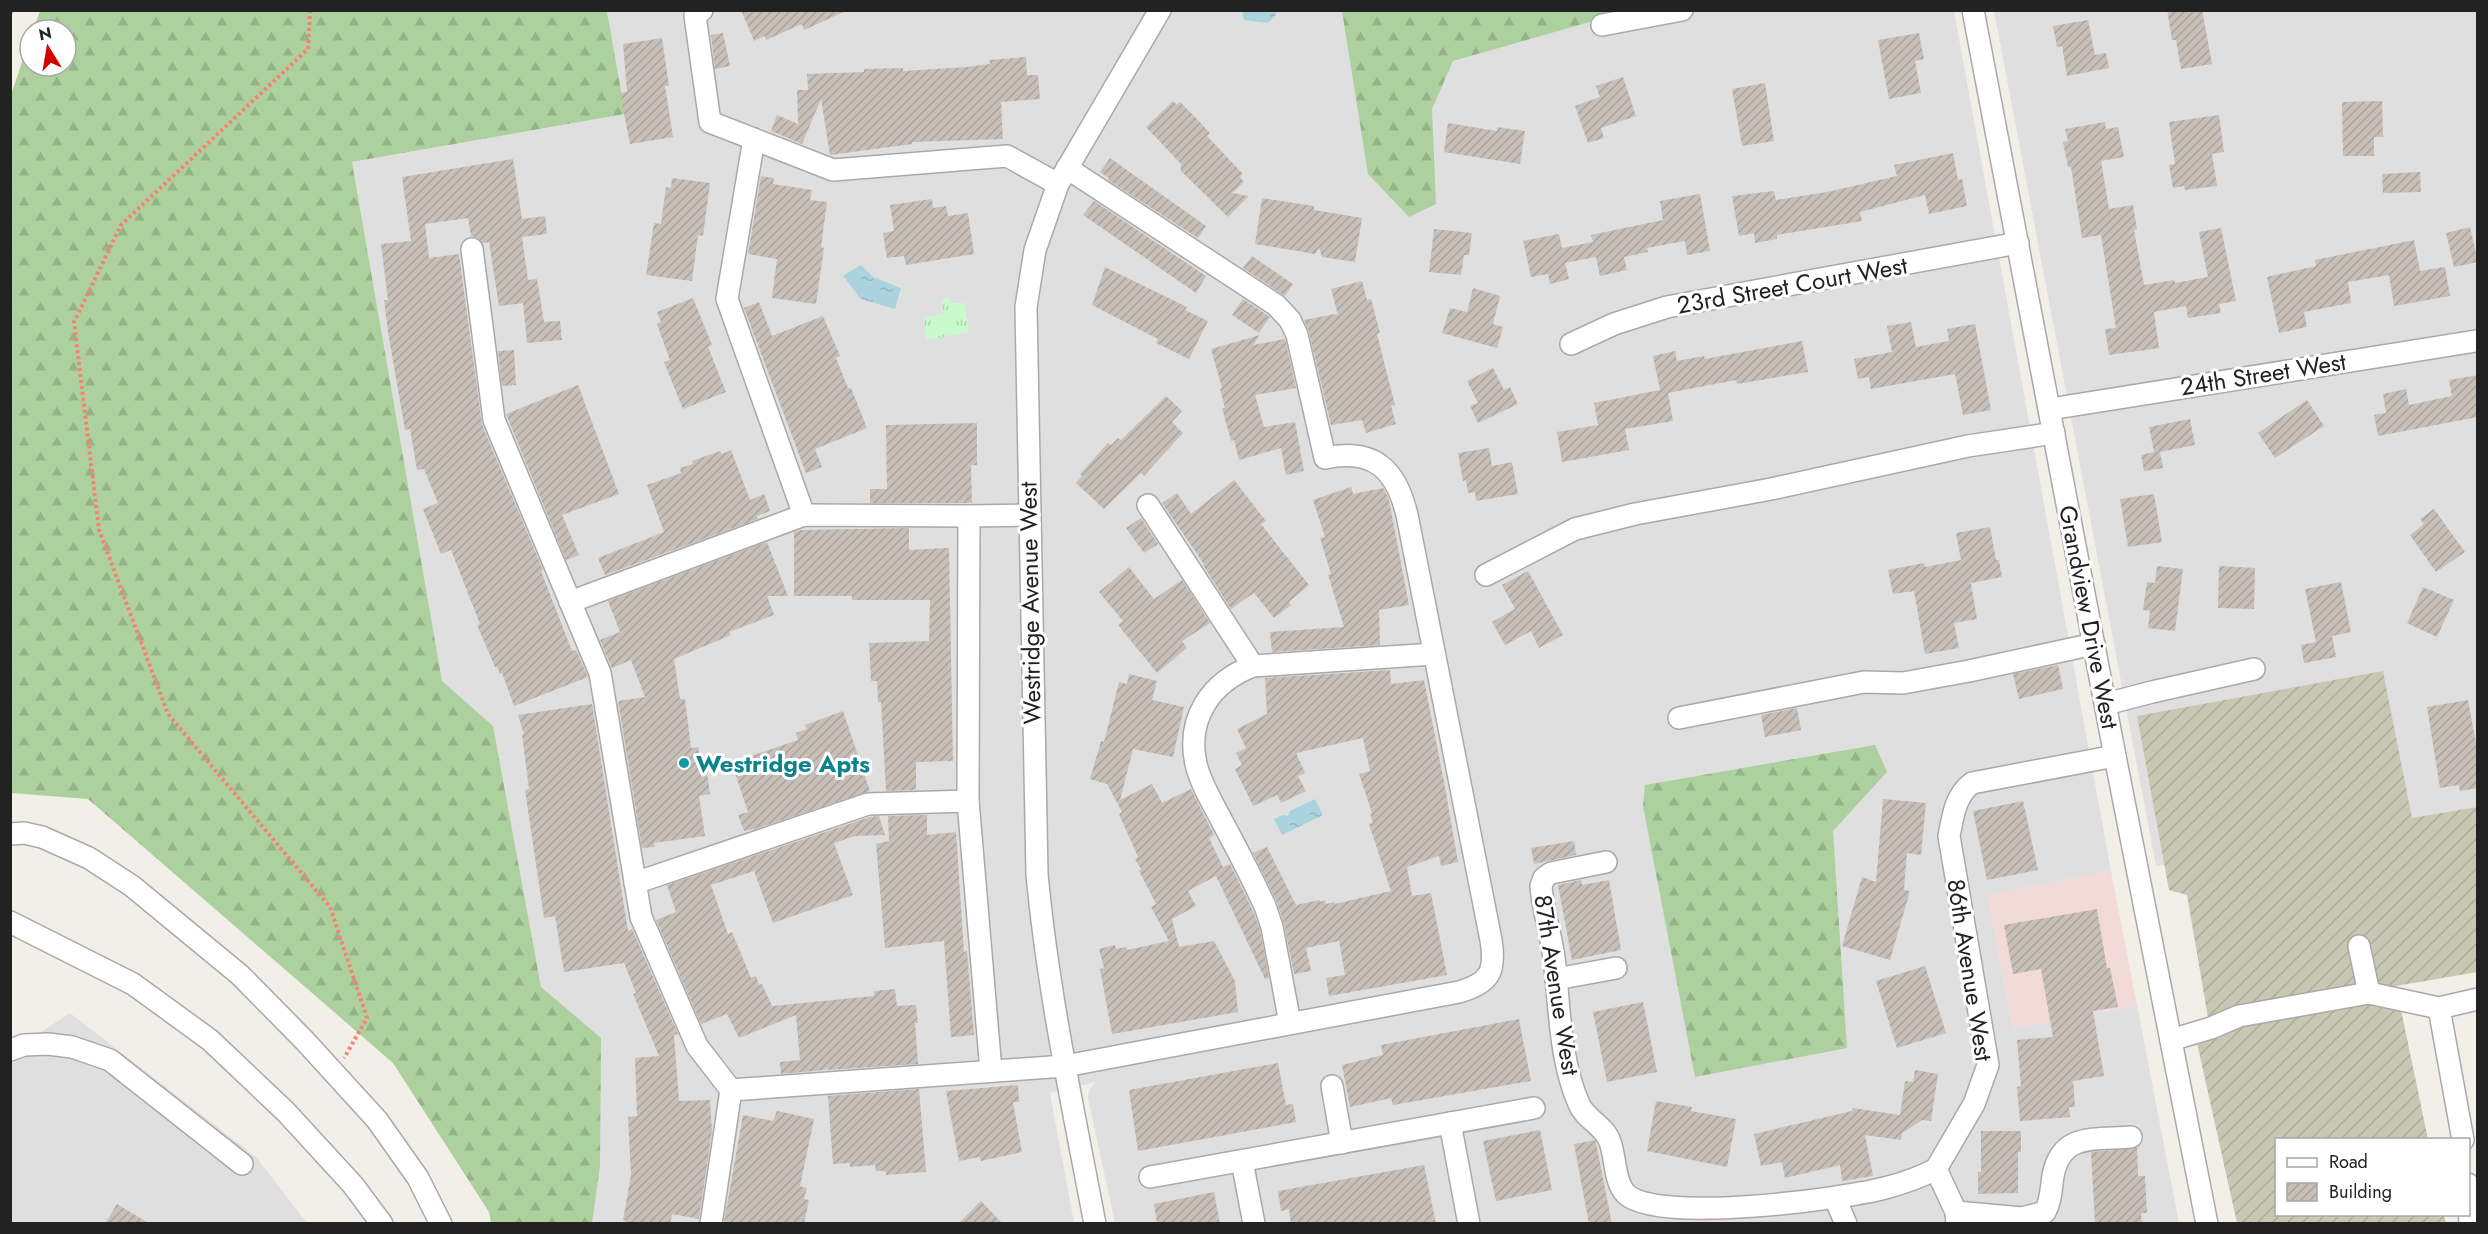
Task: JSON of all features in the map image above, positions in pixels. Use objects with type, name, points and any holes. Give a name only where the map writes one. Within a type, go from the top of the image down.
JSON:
[{"type":"street","points":[[702,10],[695,16],[710,122],[833,170],[1007,156],[1063,176],[1276,305],[1290,320],[1297,335],[1325,458],[1353,454],[1368,458],[1390,474],[1400,488],[1493,959],[1491,971],[1483,982],[1459,992],[1065,1066],[731,1090]]},
{"type":"street","name":"Westridge Avenue West","points":[[1095,1224],[1042,936],[1036,874],[1026,307],[1035,250],[1063,176],[1160,10]]},
{"type":"street","points":[[1602,26],[1682,10]]},
{"type":"street","name":"Grandview Drive West","points":[[1973,10],[2207,1224]]},
{"type":"street","points":[[754,139],[727,299],[804,515]]},
{"type":"street","name":"23rd Street Court West","points":[[1571,344],[1614,324],[1667,307],[2018,243]]},
{"type":"street","points":[[472,249],[494,420],[600,673],[641,917],[697,1046],[731,1090],[711,1224]]},
{"type":"street","name":"24th Street West","points":[[2050,409],[2476,340]]},
{"type":"street","points":[[1486,575],[1575,529],[1635,514],[1764,490],[1968,446],[2054,433]]},
{"type":"street","points":[[1148,505],[1253,666]]},
{"type":"street","points":[[570,602],[804,515],[1029,515]]},
{"type":"street","points":[[969,516],[968,801],[991,1071]]},
{"type":"street","points":[[1679,718],[1864,682],[1903,683],[2094,644]]},
{"type":"street","points":[[1290,1023],[1274,935],[1265,906],[1206,790],[1196,764],[1196,735],[1202,707],[1221,682],[1253,666],[1434,654]]},
{"type":"street","points":[[2106,704],[2254,669]]},
{"type":"street","name":"86th Avenue West","points":[[1936,1169],[1974,1104],[1988,1065],[1949,836],[1954,808],[1972,783],[2115,756]]},
{"type":"street","points":[[635,883],[868,804],[968,801]]},
{"type":"street","points":[[10,834],[33,835],[62,844],[89,858],[132,886],[240,975],[384,1129],[418,1178],[441,1224]]},
{"type":"street","name":"87th Avenue West","points":[[1606,862],[1562,869],[1544,878],[1541,886],[1556,980],[1559,1024],[1573,1088],[1580,1107],[1610,1140],[1620,1185],[1626,1194],[1634,1199],[1680,1207],[1734,1208],[1835,1198],[1914,1180],[1936,1169]]},
{"type":"street","points":[[10,922],[133,984],[210,1040],[286,1112],[353,1185],[382,1224]]},
{"type":"street","points":[[2359,946],[2369,993]]},
{"type":"street","points":[[1556,980],[1616,968]]},
{"type":"street","points":[[2171,1040],[2211,1028],[2239,1016],[2369,993],[2439,1008],[2478,999]]},
{"type":"street","points":[[2439,1008],[2463,1138]]},
{"type":"street","points":[[17,1047],[48,1044],[72,1047],[110,1060],[242,1164]]},
{"type":"street","points":[[1332,1086],[1342,1143]]},
{"type":"street","points":[[1150,1177],[1534,1108]]},
{"type":"street","points":[[1450,1123],[1469,1224]]},
{"type":"street","points":[[1936,1169],[1956,1218],[2022,1218],[2045,1212],[2050,1203],[2053,1174],[2061,1152],[2067,1146],[2082,1141],[2131,1137]]},
{"type":"street","points":[[1242,1161],[1254,1224]]},
{"type":"street","points":[[1835,1198],[1845,1224]]},
{"type":"path","points":[[310,10],[308,50],[121,225],[74,322],[99,530],[168,714],[330,907],[367,1018],[335,1074]]},
{"type":"shaded area","points":[[607,11],[1954,11],[2111,871],[1988,895],[2013,1029],[2137,1005],[2179,1223],[1730,1224],[1727,1213],[1673,1224],[1115,1223],[1088,1098],[1089,1091],[1095,1082],[1050,1093],[1074,1223],[536,1223],[352,162],[625,114]]},
{"type":"shaded area","points":[[1994,11],[2477,11],[2477,807],[2156,866]]},
{"type":"shaded area","points":[[2383,671],[2412,818],[2477,807],[2477,972],[2396,986],[2428,1138],[2275,1138],[2275,1216],[2444,1216],[2446,1223],[2237,1223],[2193,1025],[2208,1018],[2187,895],[2169,890],[2137,716]]},
{"type":"shaded area","points":[[2111,871],[2137,1005],[2013,1029],[1988,895]]},
{"type":"shaded area","points":[[70,1013],[256,1157],[307,1223],[11,1224],[11,1052]]},
{"type":"shaded area","points":[[1728,1213],[1730,1223],[1673,1224]]},
{"type":"green space","points":[[40,11],[607,11],[625,114],[352,162],[442,681],[493,726],[541,987],[601,1038],[600,1166],[592,1223],[491,1223],[489,1212],[393,1063],[88,799],[11,793],[11,95],[18,74],[18,78],[78,78],[78,18],[37,18]]},
{"type":"green space","points":[[1342,11],[1628,11],[1453,61],[1432,109],[1436,204],[1409,217],[1368,174]]},
{"type":"green space","points":[[949,298],[951,303],[964,303],[969,332],[927,340],[923,318],[944,314],[941,299]]},
{"type":"green space","points":[[1875,745],[1887,772],[1833,831],[1847,1048],[1695,1077],[1643,806],[1645,785]]},
{"type":"water","points":[[1242,10],[1276,11],[1276,15],[1268,23],[1244,20]]},
{"type":"water","points":[[861,265],[873,277],[901,288],[895,309],[861,299],[843,276]]},
{"type":"water","points":[[1315,799],[1323,815],[1282,835],[1274,819],[1283,815],[1288,816],[1290,811]]},
{"type":"building","points":[[741,10],[848,10],[804,30],[802,24],[766,40],[765,36],[754,41]]},
{"type":"building","points":[[2167,10],[2202,10],[2212,64],[2181,69],[2176,40],[2172,40]]},
{"type":"building","points":[[2088,20],[2095,55],[2106,53],[2109,68],[2067,76],[2062,46],[2057,47],[2053,26]]},
{"type":"building","points":[[723,33],[730,66],[715,69],[711,35]]},
{"type":"building","points":[[1919,33],[1924,59],[1915,61],[1921,93],[1889,99],[1878,40]]},
{"type":"building","points":[[662,38],[669,86],[665,86],[673,137],[630,144],[620,93],[627,92],[623,44]]},
{"type":"building","points":[[1026,57],[1027,75],[1038,75],[1040,99],[1001,102],[1003,139],[912,142],[912,144],[830,155],[821,99],[802,144],[771,131],[777,115],[798,124],[797,90],[808,90],[807,74],[864,72],[864,69],[903,68],[903,71],[967,67],[990,64],[989,60]]},
{"type":"building","points":[[1623,77],[1636,116],[1601,128],[1604,138],[1588,143],[1575,106],[1600,97],[1596,86]]},
{"type":"building","points":[[1765,83],[1774,141],[1742,146],[1732,89]]},
{"type":"building","points":[[1173,101],[1177,105],[1180,102],[1197,119],[1210,133],[1207,136],[1243,174],[1240,177],[1244,182],[1232,193],[1249,196],[1228,217],[1181,171],[1181,164],[1146,127]]},
{"type":"building","points":[[2382,101],[2383,137],[2374,137],[2374,156],[2343,156],[2342,102]]},
{"type":"building","points":[[2219,115],[2224,152],[2212,154],[2217,186],[2185,190],[2184,186],[2173,188],[2169,165],[2175,164],[2169,122]]},
{"type":"building","points":[[2105,122],[2106,129],[2118,127],[2124,157],[2101,161],[2109,209],[2133,205],[2137,229],[2134,230],[2144,285],[2174,280],[2175,283],[2208,277],[2199,232],[2221,228],[2236,301],[2219,304],[2221,313],[2188,318],[2186,306],[2154,312],[2159,348],[2109,355],[2105,329],[2116,328],[2101,235],[2082,238],[2071,167],[2068,167],[2063,142],[2068,141],[2065,129]]},
{"type":"building","points":[[1448,123],[1497,131],[1497,127],[1525,131],[1520,164],[1444,152]]},
{"type":"building","points":[[1953,153],[1958,180],[1962,179],[1967,206],[1929,214],[1925,195],[1860,212],[1862,221],[1777,235],[1777,239],[1755,243],[1754,233],[1739,236],[1732,196],[1774,191],[1776,200],[1827,192],[1897,176],[1894,165]]},
{"type":"building","points":[[1110,158],[1206,226],[1198,238],[1108,180],[1109,178],[1100,172]]},
{"type":"building","points":[[513,159],[522,219],[545,216],[547,234],[522,237],[528,280],[537,279],[544,322],[560,321],[562,340],[527,343],[523,303],[499,306],[489,242],[483,243],[471,236],[468,218],[425,224],[429,258],[459,254],[482,425],[543,570],[541,571],[572,651],[576,650],[588,677],[514,706],[502,673],[500,674],[495,667],[477,625],[480,624],[451,550],[441,554],[423,509],[438,503],[424,469],[417,470],[410,429],[405,430],[388,332],[384,300],[388,300],[381,244],[411,241],[402,177]]},
{"type":"building","points":[[2420,172],[2421,192],[2383,193],[2382,174]]},
{"type":"building","points":[[761,176],[774,178],[773,184],[812,190],[810,200],[827,202],[821,247],[824,248],[816,304],[772,298],[777,259],[748,254]]},
{"type":"building","points":[[672,178],[710,183],[703,236],[698,235],[692,281],[646,275],[654,223],[661,224],[666,187],[671,188]]},
{"type":"building","points":[[1700,194],[1710,251],[1687,255],[1685,241],[1647,248],[1648,252],[1624,257],[1627,270],[1600,276],[1596,257],[1565,263],[1569,279],[1550,284],[1548,274],[1531,277],[1523,241],[1559,234],[1562,248],[1593,242],[1591,235],[1663,220],[1660,201]]},
{"type":"building","points":[[1262,198],[1314,206],[1314,210],[1362,218],[1355,262],[1322,257],[1319,248],[1315,254],[1255,244]]},
{"type":"building","points":[[932,199],[933,208],[946,206],[948,216],[968,213],[974,254],[906,265],[904,256],[887,258],[883,233],[894,231],[890,205]]},
{"type":"building","points":[[1094,201],[1206,276],[1196,293],[1083,215]]},
{"type":"building","points":[[2470,227],[2478,262],[2454,267],[2446,233]]},
{"type":"building","points":[[1434,229],[1472,233],[1469,255],[1464,255],[1461,275],[1429,272]]},
{"type":"building","points":[[2414,240],[2420,271],[2445,267],[2450,296],[2394,306],[2389,275],[2348,282],[2351,303],[2304,312],[2307,327],[2279,333],[2267,277],[2316,266],[2315,260]]},
{"type":"building","points":[[1252,256],[1293,284],[1285,296],[1243,268]]},
{"type":"building","points":[[1105,267],[1187,307],[1185,310],[1208,321],[1189,359],[1156,343],[1158,339],[1092,305]]},
{"type":"building","points":[[1362,281],[1367,300],[1371,299],[1380,333],[1377,334],[1395,405],[1391,406],[1396,424],[1366,433],[1362,420],[1331,425],[1309,332],[1304,320],[1338,315],[1331,289]]},
{"type":"building","points":[[1473,288],[1500,296],[1493,324],[1503,327],[1497,348],[1442,333],[1450,308],[1467,312]]},
{"type":"building","points":[[693,298],[712,345],[708,347],[726,392],[683,409],[664,362],[670,360],[657,324],[661,322],[657,312]]},
{"type":"building","points":[[1243,299],[1270,317],[1259,333],[1232,315]]},
{"type":"building","points":[[759,302],[772,336],[823,316],[840,356],[836,358],[867,428],[815,449],[822,467],[806,473],[744,308]]},
{"type":"building","points":[[1911,322],[1916,347],[1949,341],[1947,329],[1975,324],[1991,410],[1963,415],[1955,374],[1871,389],[1869,377],[1858,379],[1854,359],[1892,352],[1887,326]]},
{"type":"building","points":[[1260,335],[1253,345],[1285,339],[1296,388],[1255,395],[1264,427],[1295,422],[1304,471],[1286,475],[1281,448],[1239,460],[1234,440],[1231,441],[1222,408],[1225,408],[1220,389],[1222,388],[1211,349]]},
{"type":"building","points":[[1802,341],[1808,372],[1737,384],[1736,380],[1668,393],[1673,421],[1625,429],[1629,450],[1562,462],[1557,432],[1598,425],[1594,403],[1660,390],[1653,356],[1675,351],[1677,361],[1704,356],[1705,359]]},
{"type":"building","points":[[514,350],[516,385],[502,386],[498,351]]},
{"type":"building","points":[[1493,368],[1504,390],[1510,387],[1518,404],[1478,423],[1470,406],[1478,403],[1467,381]]},
{"type":"building","points":[[2478,375],[2478,417],[2378,436],[2374,415],[2386,413],[2383,394],[2406,389],[2409,405],[2452,396],[2449,380]]},
{"type":"building","points":[[578,385],[619,494],[562,515],[579,555],[566,560],[506,414]]},
{"type":"building","points":[[1166,396],[1182,411],[1172,422],[1183,433],[1144,476],[1141,473],[1104,509],[1076,483],[1082,476],[1080,474],[1108,443],[1111,445],[1118,438],[1121,440]]},
{"type":"building","points":[[2307,400],[2324,426],[2275,458],[2258,433]]},
{"type":"building","points":[[2190,419],[2195,445],[2160,452],[2163,468],[2144,471],[2141,455],[2154,452],[2149,427]]},
{"type":"building","points":[[977,423],[977,465],[971,465],[972,503],[870,503],[870,489],[887,489],[886,425]]},
{"type":"building","points":[[1489,448],[1492,466],[1512,462],[1518,494],[1476,501],[1475,492],[1468,493],[1466,480],[1463,481],[1458,453]]},
{"type":"building","points":[[731,450],[750,500],[764,494],[770,511],[757,516],[758,519],[605,575],[598,558],[664,532],[647,485],[681,473],[680,468],[693,464],[692,461],[720,451],[722,454]]},
{"type":"building","points":[[1234,480],[1266,521],[1261,524],[1309,585],[1289,602],[1291,605],[1274,618],[1254,593],[1231,609],[1204,564],[1162,503],[1177,493],[1191,514]]},
{"type":"building","points":[[1351,487],[1353,494],[1383,488],[1385,491],[1389,500],[1409,605],[1379,610],[1380,645],[1272,652],[1270,632],[1344,627],[1328,575],[1331,574],[1320,538],[1325,537],[1313,500]]},
{"type":"building","points":[[2154,494],[2162,542],[2128,547],[2120,499]]},
{"type":"building","points":[[2434,509],[2465,552],[2436,572],[2410,535],[2424,524],[2420,519]]},
{"type":"building","points":[[1141,518],[1158,544],[1144,553],[1126,528]]},
{"type":"building","points":[[1990,527],[1996,560],[1999,560],[2002,577],[1971,583],[1977,619],[1954,623],[1959,648],[1925,654],[1914,591],[1893,594],[1888,570],[1924,563],[1925,567],[1961,560],[1956,533]]},
{"type":"building","points":[[909,528],[909,550],[949,548],[953,761],[916,762],[916,790],[886,791],[881,702],[878,702],[877,681],[871,681],[869,643],[929,641],[930,600],[852,600],[852,596],[794,596],[794,532]]},
{"type":"building","points":[[767,542],[788,596],[767,596],[774,615],[729,632],[731,635],[674,659],[680,699],[685,699],[691,748],[698,747],[700,759],[705,758],[710,794],[699,796],[705,836],[654,843],[655,847],[642,848],[618,701],[645,697],[631,660],[612,668],[600,640],[620,632],[608,601]]},
{"type":"building","points":[[2157,566],[2183,569],[2175,631],[2148,628],[2150,611],[2143,610],[2147,582],[2155,583]]},
{"type":"building","points":[[2219,566],[2255,568],[2254,609],[2218,608]]},
{"type":"building","points":[[1129,567],[1154,599],[1182,580],[1210,623],[1182,641],[1187,648],[1157,673],[1118,625],[1123,621],[1099,592]]},
{"type":"building","points":[[1528,571],[1563,635],[1539,648],[1531,631],[1505,645],[1492,622],[1515,609],[1502,585]]},
{"type":"building","points":[[2341,582],[2351,632],[2332,636],[2336,657],[2304,663],[2301,645],[2316,642],[2305,589]]},
{"type":"building","points":[[2423,587],[2454,600],[2437,637],[2407,623]]},
{"type":"building","points":[[2058,665],[2063,689],[2019,699],[2013,674]]},
{"type":"building","points":[[1390,670],[1391,684],[1424,680],[1445,787],[1458,862],[1441,866],[1439,856],[1407,867],[1412,896],[1431,893],[1447,975],[1329,996],[1326,978],[1345,975],[1339,941],[1306,948],[1311,971],[1294,974],[1277,902],[1253,853],[1267,847],[1296,905],[1320,900],[1320,902],[1325,900],[1326,904],[1335,902],[1335,904],[1391,891],[1369,824],[1373,823],[1370,814],[1372,813],[1359,774],[1370,771],[1363,738],[1296,753],[1305,773],[1298,776],[1306,791],[1281,803],[1277,795],[1253,806],[1235,769],[1242,765],[1236,753],[1246,748],[1237,729],[1267,714],[1265,678]]},
{"type":"building","points":[[1129,674],[1157,681],[1152,700],[1184,707],[1173,757],[1133,749],[1120,800],[1152,784],[1162,803],[1191,789],[1214,835],[1209,838],[1223,867],[1230,864],[1253,911],[1260,930],[1269,978],[1265,979],[1216,876],[1188,891],[1196,906],[1172,919],[1179,947],[1214,941],[1235,981],[1238,1012],[1112,1034],[1100,969],[1104,968],[1099,949],[1115,945],[1116,949],[1126,947],[1127,950],[1169,941],[1151,907],[1156,904],[1139,871],[1141,869],[1135,859],[1138,857],[1119,814],[1122,812],[1107,784],[1090,779],[1101,741],[1104,742],[1119,682],[1127,684]]},
{"type":"building","points":[[2468,700],[2478,755],[2478,788],[2460,791],[2459,785],[2440,788],[2427,707]]},
{"type":"building","points":[[592,704],[628,931],[632,929],[678,1034],[674,1035],[679,1101],[710,1100],[712,1131],[699,1219],[672,1214],[670,1224],[625,1224],[626,1221],[623,1220],[631,1175],[628,1117],[637,1116],[635,1058],[659,1056],[633,994],[636,993],[624,963],[564,972],[555,916],[544,918],[525,790],[529,789],[522,734],[524,734],[518,715]]},
{"type":"building","points":[[1797,708],[1801,730],[1765,737],[1761,715]]},
{"type":"building","points":[[843,711],[870,791],[744,831],[738,815],[748,812],[733,767],[753,761],[751,756],[798,740],[796,733],[807,729],[805,725]]},
{"type":"building","points":[[1883,799],[1926,803],[1921,855],[1907,853],[1904,890],[1910,891],[1890,960],[1842,946],[1862,877],[1876,882]]},
{"type":"building","points":[[2023,801],[2038,870],[1987,880],[1973,811]]},
{"type":"building","points":[[927,815],[927,835],[956,832],[964,952],[967,951],[974,1035],[951,1037],[944,941],[885,948],[876,844],[889,841],[888,816]]},
{"type":"building","points":[[879,816],[885,835],[855,836],[834,843],[853,895],[773,923],[754,871],[711,885],[728,934],[732,932],[751,978],[756,976],[759,985],[762,984],[772,1006],[874,996],[874,991],[895,989],[897,1006],[916,1005],[918,1064],[827,1070],[826,1067],[825,1070],[781,1074],[780,1062],[800,1060],[796,1015],[739,1038],[727,1014],[701,1024],[656,920],[676,912],[667,885],[870,817]]},
{"type":"building","points":[[1574,841],[1576,855],[1534,864],[1531,848]]},
{"type":"building","points":[[1581,880],[1582,885],[1609,880],[1621,950],[1572,960],[1558,885]]},
{"type":"building","points":[[2097,909],[2107,968],[2110,968],[2118,1007],[2093,1011],[2104,1076],[2073,1081],[2075,1107],[2069,1107],[2070,1117],[2020,1121],[2017,1087],[2021,1086],[2017,1040],[2053,1037],[2041,969],[2013,974],[2004,925]]},
{"type":"building","points":[[1925,966],[1946,1033],[1897,1048],[1876,981]]},
{"type":"building","points":[[1643,1002],[1657,1072],[1607,1082],[1593,1012]]},
{"type":"building","points":[[1519,1019],[1531,1081],[1393,1105],[1391,1098],[1350,1107],[1342,1065],[1383,1055],[1381,1045]]},
{"type":"building","points":[[1278,1063],[1286,1105],[1293,1104],[1296,1122],[1138,1151],[1129,1090]]},
{"type":"building","points":[[1915,1070],[1938,1074],[1931,1121],[1922,1120],[1902,1133],[1901,1140],[1865,1135],[1873,1176],[1842,1181],[1840,1165],[1785,1178],[1782,1162],[1761,1166],[1754,1134],[1852,1111],[1853,1108],[1900,1115],[1905,1081],[1913,1082]]},
{"type":"building","points":[[1018,1085],[1019,1102],[1013,1102],[1022,1152],[981,1161],[980,1157],[959,1161],[946,1091]]},
{"type":"building","points":[[919,1089],[926,1172],[886,1175],[886,1171],[876,1171],[875,1165],[850,1167],[850,1163],[833,1164],[828,1096]]},
{"type":"building","points":[[1656,1101],[1692,1107],[1691,1111],[1736,1119],[1727,1167],[1647,1151]]},
{"type":"building","points":[[777,1111],[814,1119],[800,1186],[807,1188],[804,1199],[809,1200],[804,1224],[724,1222],[743,1115],[773,1121]]},
{"type":"building","points":[[1540,1130],[1552,1190],[1496,1201],[1483,1141]]},
{"type":"building","points":[[1981,1131],[2021,1131],[2021,1152],[2018,1152],[2018,1193],[1978,1194],[1978,1172],[1981,1172]]},
{"type":"building","points":[[1595,1140],[1612,1224],[1589,1224],[1574,1144]]},
{"type":"building","points":[[2137,1148],[2138,1176],[2145,1176],[2147,1213],[2141,1213],[2142,1224],[2095,1224],[2091,1152]]},
{"type":"building","points":[[1424,1165],[1436,1224],[1291,1224],[1289,1209],[1281,1211],[1278,1191]]},
{"type":"building","points":[[1214,1192],[1220,1224],[1157,1224],[1154,1204]]},
{"type":"building","points":[[981,1201],[1003,1224],[958,1224]]},
{"type":"building","points":[[117,1204],[150,1224],[105,1224]]},
{"type":"place","name":"Westridge Apts","points":[[684,763]]}]
